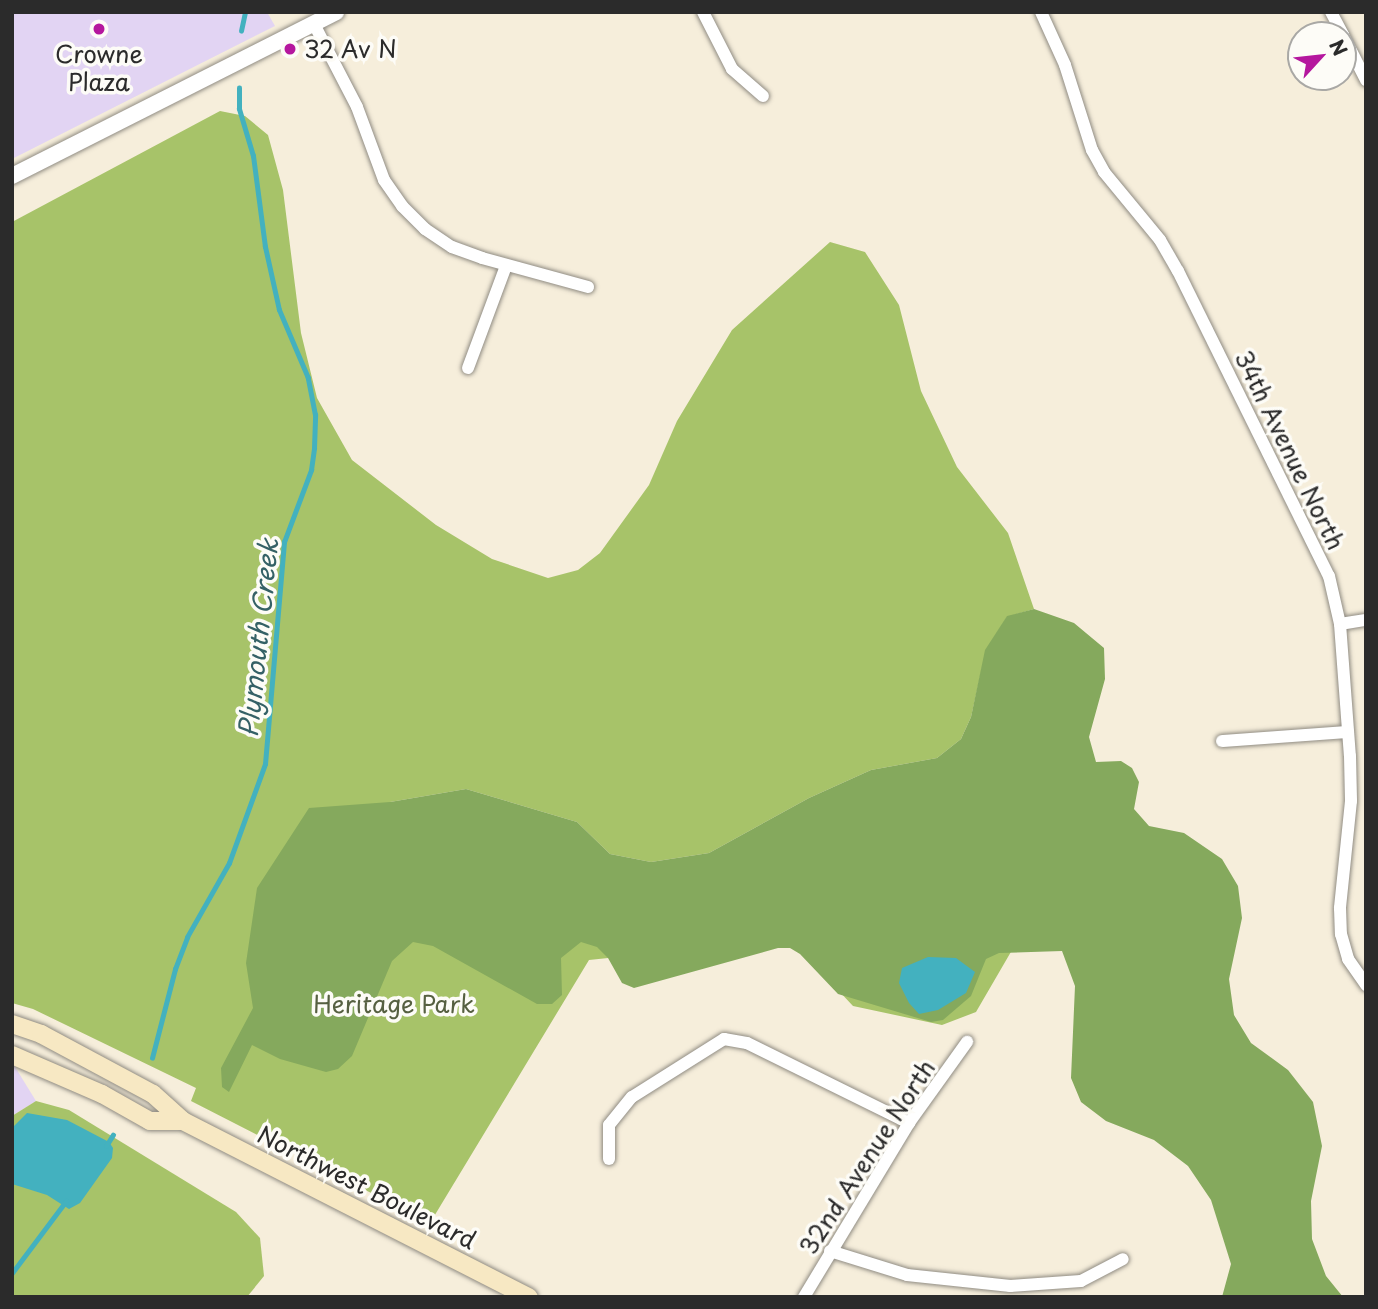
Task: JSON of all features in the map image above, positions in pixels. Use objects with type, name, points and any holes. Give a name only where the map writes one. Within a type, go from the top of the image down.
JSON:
[{"type":"main road","name":"Northwest Boulevard","points":[[12,1024],[41,1034],[153,1094],[183,1121],[528,1297]]},
{"type":"main road","name":"Northwest Boulevard","points":[[12,1055],[102,1094],[150,1121],[183,1121]]},
{"type":"street","points":[[12,176],[336,12]]},
{"type":"street","points":[[703,12],[732,69],[763,96]]},
{"type":"street","name":"34th Avenue North","points":[[1041,12],[1065,65],[1092,150],[1104,172],[1160,240],[1178,271],[1329,576],[1340,624],[1351,801],[1340,908],[1341,934],[1348,959],[1366,985]]},
{"type":"street","points":[[314,24],[357,107],[384,180],[402,206],[425,229],[452,247],[506,267],[588,287]]},
{"type":"street","points":[[1357,62],[1366,80]]},
{"type":"street","points":[[468,368],[506,267]]},
{"type":"street","points":[[1340,624],[1366,620]]},
{"type":"street","points":[[1222,741],[1348,732]]},
{"type":"street","points":[[609,1159],[609,1125],[632,1097],[724,1039],[747,1043],[909,1124]]},
{"type":"street","name":"32nd Avenue North","points":[[804,1297],[909,1124],[967,1042]]},
{"type":"street","points":[[830,1251],[906,1275],[1010,1286],[1081,1281],[1123,1259]]},
{"type":"shaded area","points":[[12,12],[267,12],[275,26],[12,159]]},
{"type":"shaded area","points":[[12,1062],[36,1101],[12,1116]]},
{"type":"green space","name":"Heritage Park","points":[[220,111],[245,116],[268,135],[283,190],[301,333],[317,398],[352,460],[436,525],[492,559],[548,578],[578,570],[600,553],[649,485],[677,421],[732,330],[830,242],[865,252],[899,305],[921,391],[957,467],[1008,533],[1034,609],[1007,617],[986,650],[971,717],[961,739],[937,758],[871,770],[809,798],[709,853],[651,862],[610,854],[577,822],[466,789],[390,802],[639,878],[1022,933],[976,1012],[942,1025],[853,1006],[790,939],[589,960],[430,1223],[191,1101],[196,1088],[33,1009],[12,1003],[12,222]]},
{"type":"green space","points":[[1034,609],[1074,623],[1104,648],[1105,679],[1089,737],[1096,762],[1121,761],[1132,768],[1139,782],[1134,809],[1149,826],[1184,833],[1222,859],[1238,886],[1242,918],[1229,979],[1234,1015],[1251,1043],[1288,1070],[1313,1102],[1322,1146],[1311,1201],[1312,1239],[1326,1276],[1343,1297],[1222,1297],[1231,1264],[1211,1200],[1188,1166],[1154,1140],[1106,1121],[1081,1102],[1071,1078],[1075,986],[1062,951],[999,953],[986,959],[971,996],[943,1020],[931,1022],[838,994],[800,954],[790,948],[778,948],[634,988],[622,983],[608,958],[597,947],[581,942],[561,958],[562,995],[552,1004],[537,1004],[433,946],[413,942],[392,961],[352,1056],[338,1069],[326,1072],[280,1059],[252,1045],[229,1092],[222,1087],[221,1068],[253,1008],[246,963],[257,888],[309,808],[390,802],[466,789],[577,822],[610,854],[651,862],[709,853],[809,798],[871,770],[937,758],[961,739],[971,717],[985,650],[1007,616]]},
{"type":"green space","points":[[36,1101],[69,1110],[236,1212],[260,1238],[264,1276],[247,1297],[12,1297],[12,1116]]},
{"type":"water","points":[[928,957],[956,958],[975,972],[966,993],[938,1010],[919,1014],[909,1003],[899,983],[902,968]]},
{"type":"water","points":[[27,1113],[67,1120],[109,1142],[113,1148],[112,1158],[80,1203],[69,1209],[47,1195],[12,1184],[12,1128]]},
{"type":"waterway","name":"Plymouth Creek","points":[[241,31],[245,12]]},
{"type":"waterway","name":"Plymouth Creek","points":[[152,1058],[175,969],[187,937],[229,863],[265,764],[284,542],[311,470],[314,448],[315,415],[308,378],[279,310],[265,247],[253,156],[239,109],[239,88]]},
{"type":"waterway","name":"Plymouth Creek","points":[[106,1146],[113,1135]]},
{"type":"waterway","name":"Plymouth Creek","points":[[12,1273],[66,1201]]},
{"type":"place","name":"Crowne Plaza","points":[[99,29]]},
{"type":"place","name":"32 Av N","points":[[290,49]]}]
